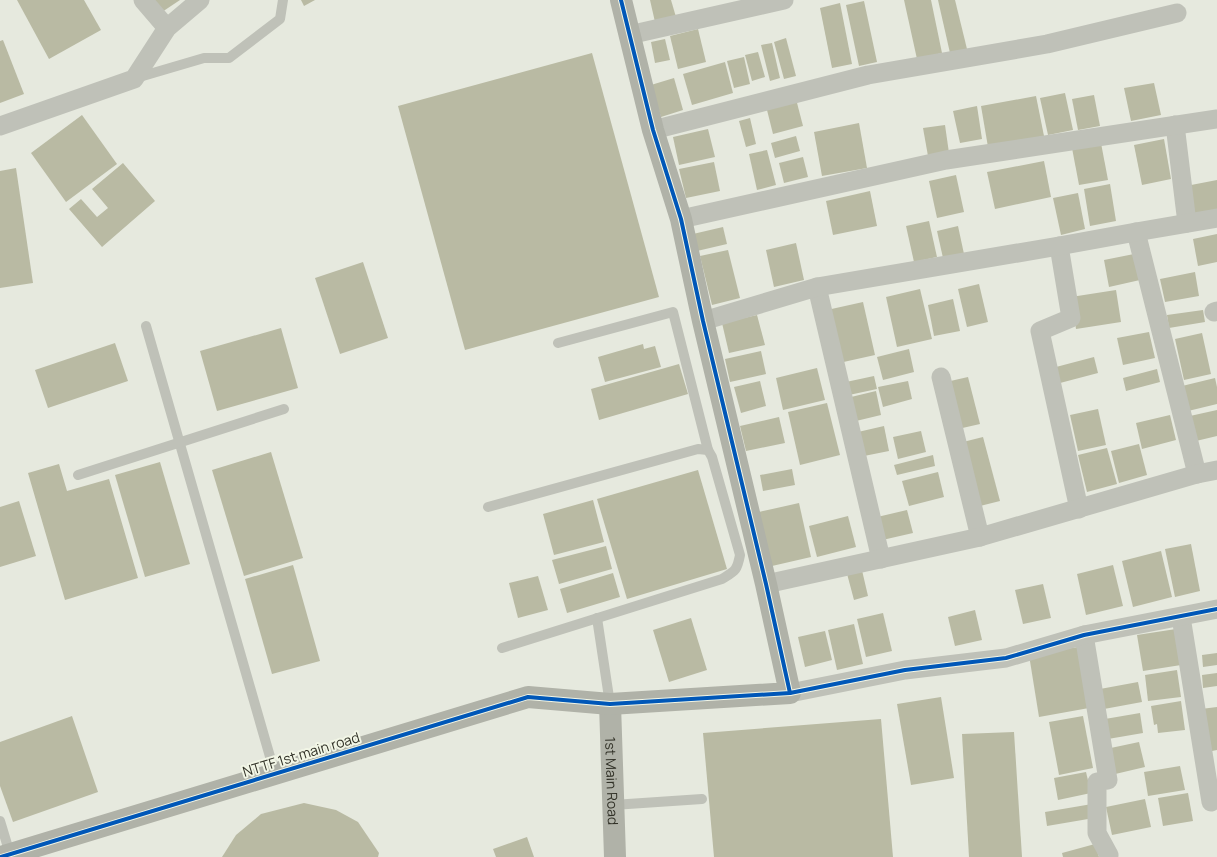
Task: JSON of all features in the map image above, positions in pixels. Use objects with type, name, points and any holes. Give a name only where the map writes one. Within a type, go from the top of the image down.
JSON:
[{"type":"street","points":[[143,0],[168,28]]},
{"type":"street","points":[[0,126],[134,79],[168,28],[200,0]]},
{"type":"street","points":[[620,0],[653,130],[680,218],[766,584],[790,693],[905,670],[1006,658],[1084,634],[1217,609]]},
{"type":"street","points":[[629,35],[784,0]]},
{"type":"street","points":[[653,130],[868,75],[1047,44],[1177,13]]},
{"type":"street","points":[[680,218],[946,160],[1217,119]]},
{"type":"street","points":[[1175,125],[1188,223]]},
{"type":"street","points":[[703,321],[817,287],[1217,218]]},
{"type":"street","points":[[1136,232],[1197,474]]},
{"type":"street","points":[[1058,246],[1071,318],[1040,331],[1079,509]]},
{"type":"street","points":[[817,287],[881,559]]},
{"type":"street","points":[[941,377],[980,537]]},
{"type":"street","points":[[766,584],[980,537],[1197,474],[1217,470]]},
{"type":"street","points":[[1180,616],[1211,802]]},
{"type":"street","points":[[1084,634],[1108,780],[1097,782],[1097,833],[1109,855]]},
{"type":"street","name":"NTTF 1st main road","points":[[5,856],[528,697],[610,704],[790,693]]},
{"type":"street","name":"1st Main Road","points":[[610,704],[615,857]]},
{"type":"lane","points":[[134,79],[204,58],[229,58],[280,19],[283,0]]},
{"type":"lane","points":[[502,648],[722,580],[734,572],[738,565],[740,555],[712,457],[708,450],[673,312],[558,343]]},
{"type":"lane","points":[[146,326],[275,774]]},
{"type":"lane","points":[[78,475],[284,409]]},
{"type":"lane","points":[[488,507],[698,449],[708,450]]},
{"type":"lane","points":[[597,618],[610,704]]},
{"type":"lane","points":[[613,805],[702,799]]},
{"type":"lane","points":[[0,821],[5,856]]},
{"type":"building","points":[[17,0],[84,0],[101,30],[49,59]]},
{"type":"building","points":[[154,0],[180,0],[162,12]]},
{"type":"building","points":[[301,0],[315,0],[304,6]]},
{"type":"building","points":[[650,0],[671,0],[676,17],[655,22]]},
{"type":"building","points":[[904,0],[931,0],[942,53],[917,59]]},
{"type":"building","points":[[938,0],[955,0],[967,49],[950,53]]},
{"type":"building","points":[[864,1],[877,62],[859,66],[846,5]]},
{"type":"building","points":[[840,3],[852,64],[832,68],[820,8]]},
{"type":"building","points":[[698,29],[706,62],[678,69],[670,36]]},
{"type":"building","points":[[786,38],[796,76],[784,79],[774,42]]},
{"type":"building","points":[[665,39],[670,60],[655,63],[651,42]]},
{"type":"building","points":[[3,40],[24,94],[0,103],[0,41]]},
{"type":"building","points":[[772,43],[780,78],[770,81],[761,45]]},
{"type":"building","points":[[758,52],[765,77],[752,81],[745,55]]},
{"type":"building","points":[[592,53],[659,297],[465,350],[398,106]]},
{"type":"building","points":[[744,57],[750,84],[734,88],[727,61]]},
{"type":"building","points":[[725,62],[733,93],[692,105],[683,74]]},
{"type":"building","points":[[674,78],[683,110],[661,117],[651,85]]},
{"type":"building","points":[[1154,83],[1161,115],[1131,121],[1124,88]]},
{"type":"building","points":[[1065,93],[1073,130],[1048,135],[1040,98]]},
{"type":"building","points":[[1094,95],[1100,126],[1078,130],[1072,99]]},
{"type":"building","points":[[1036,96],[1044,136],[988,147],[981,106]]},
{"type":"building","points":[[796,99],[803,126],[773,134],[766,106]]},
{"type":"building","points":[[977,106],[982,139],[960,143],[953,111]]},
{"type":"building","points":[[82,115],[117,164],[66,202],[31,153]]},
{"type":"building","points":[[750,118],[756,144],[746,147],[739,121]]},
{"type":"building","points":[[859,123],[867,168],[822,176],[814,132]]},
{"type":"building","points":[[945,125],[949,153],[928,156],[923,128]]},
{"type":"building","points":[[708,129],[715,157],[679,165],[673,137]]},
{"type":"building","points":[[796,136],[800,151],[775,158],[771,143]]},
{"type":"building","points":[[1164,139],[1171,179],[1142,185],[1134,145]]},
{"type":"building","points":[[1101,143],[1108,180],[1079,185],[1072,148]]},
{"type":"building","points":[[767,150],[776,185],[757,190],[749,154]]},
{"type":"building","points":[[803,157],[808,177],[784,183],[779,163]]},
{"type":"building","points":[[1044,161],[1051,197],[995,209],[987,172]]},
{"type":"building","points":[[714,162],[720,191],[686,198],[679,169]]},
{"type":"building","points":[[123,163],[155,201],[102,247],[69,209],[81,199],[97,217],[108,208],[92,189]]},
{"type":"building","points":[[16,168],[33,283],[0,288],[0,171]]},
{"type":"building","points":[[956,175],[964,212],[937,218],[929,181]]},
{"type":"building","points":[[1217,180],[1217,210],[1193,215],[1186,186]]},
{"type":"building","points":[[1110,184],[1116,221],[1090,226],[1084,189]]},
{"type":"building","points":[[870,191],[877,226],[833,235],[826,201]]},
{"type":"building","points":[[1078,193],[1085,229],[1061,235],[1053,198]]},
{"type":"building","points":[[929,221],[937,257],[914,262],[906,226]]},
{"type":"building","points":[[958,226],[964,254],[943,258],[937,231]]},
{"type":"building","points":[[723,227],[727,244],[697,251],[693,234]]},
{"type":"building","points":[[1217,234],[1217,262],[1198,266],[1193,239]]},
{"type":"building","points":[[796,243],[804,280],[774,287],[766,250]]},
{"type":"building","points":[[728,250],[740,298],[712,305],[700,256]]},
{"type":"building","points":[[1134,254],[1140,280],[1109,287],[1104,260]]},
{"type":"building","points":[[363,262],[388,338],[340,354],[315,278]]},
{"type":"building","points":[[1195,272],[1199,296],[1165,302],[1160,279]]},
{"type":"building","points":[[979,284],[988,322],[967,327],[958,289]]},
{"type":"building","points":[[920,289],[932,339],[897,347],[886,297]]},
{"type":"building","points":[[1116,290],[1121,322],[1076,329],[1071,297]]},
{"type":"building","points":[[953,299],[960,331],[934,336],[928,305]]},
{"type":"building","points":[[863,302],[875,355],[839,363],[827,310]]},
{"type":"building","points":[[1203,310],[1205,322],[1169,328],[1167,315]]},
{"type":"building","points":[[757,315],[765,345],[729,353],[722,323]]},
{"type":"building","points":[[281,328],[298,388],[217,411],[200,351]]},
{"type":"building","points":[[1149,332],[1155,358],[1123,365],[1117,338]]},
{"type":"building","points":[[1202,333],[1211,374],[1184,380],[1175,339]]},
{"type":"building","points":[[115,343],[128,381],[48,408],[35,370]]},
{"type":"building","points":[[643,344],[644,349],[655,346],[661,367],[605,382],[598,357]]},
{"type":"building","points":[[909,349],[914,372],[883,380],[877,357]]},
{"type":"building","points":[[761,351],[766,374],[730,382],[725,359]]},
{"type":"building","points":[[1094,357],[1098,373],[1060,383],[1056,367]]},
{"type":"building","points":[[679,364],[688,394],[599,420],[591,389]]},
{"type":"building","points":[[817,368],[825,400],[783,410],[776,378]]},
{"type":"building","points":[[1157,369],[1160,382],[1126,391],[1123,378]]},
{"type":"building","points":[[874,376],[877,389],[849,395],[846,382]]},
{"type":"building","points":[[968,377],[980,424],[958,429],[946,382]]},
{"type":"building","points":[[1215,378],[1217,387],[1217,404],[1184,412],[1178,387]]},
{"type":"building","points":[[760,381],[766,406],[741,413],[734,387]]},
{"type":"building","points":[[908,381],[912,399],[883,407],[878,387]]},
{"type":"building","points":[[876,391],[881,415],[856,421],[851,397]]},
{"type":"building","points":[[827,403],[840,455],[800,465],[788,412]]},
{"type":"building","points":[[1098,409],[1106,445],[1078,451],[1070,415]]},
{"type":"building","points":[[1217,410],[1217,436],[1196,441],[1190,416]]},
{"type":"building","points":[[1170,415],[1176,440],[1142,449],[1136,423]]},
{"type":"building","points":[[779,417],[785,443],[746,451],[740,426]]},
{"type":"building","points":[[884,426],[889,451],[864,456],[858,432]]},
{"type":"building","points":[[921,431],[926,452],[898,459],[893,437]]},
{"type":"building","points":[[983,437],[1000,501],[976,507],[959,443]]},
{"type":"building","points":[[1139,444],[1147,475],[1119,483],[1111,451]]},
{"type":"building","points":[[1107,448],[1117,484],[1087,492],[1078,455]]},
{"type":"building","points":[[271,452],[303,558],[244,576],[212,470]]},
{"type":"building","points":[[933,455],[935,466],[897,475],[894,465]]},
{"type":"building","points":[[160,462],[190,564],[145,577],[115,475]]},
{"type":"building","points":[[59,464],[67,491],[109,479],[138,578],[65,600],[28,473]]},
{"type":"building","points":[[792,469],[795,485],[763,491],[760,475]]},
{"type":"building","points":[[698,470],[727,569],[627,599],[597,499]]},
{"type":"building","points":[[938,472],[944,497],[909,506],[902,481]]},
{"type":"building","points":[[593,500],[604,542],[554,555],[543,514]]},
{"type":"building","points":[[19,501],[36,556],[0,567],[0,507]]},
{"type":"building","points":[[799,503],[811,557],[772,566],[759,512]]},
{"type":"building","points":[[907,510],[913,533],[878,541],[873,518]]},
{"type":"building","points":[[848,516],[856,547],[817,557],[809,526]]},
{"type":"building","points":[[1191,544],[1200,591],[1175,597],[1165,549]]},
{"type":"building","points":[[606,546],[612,569],[559,584],[552,560]]},
{"type":"building","points":[[1161,551],[1172,597],[1133,607],[1122,561]]},
{"type":"building","points":[[293,565],[320,661],[272,674],[245,579]]},
{"type":"building","points":[[1113,565],[1123,606],[1086,615],[1077,574]]},
{"type":"building","points":[[861,566],[868,596],[854,600],[846,570]]},
{"type":"building","points":[[613,573],[620,597],[567,613],[560,589]]},
{"type":"building","points":[[538,576],[548,610],[518,618],[509,583]]},
{"type":"building","points":[[1043,584],[1051,618],[1023,624],[1015,590]]},
{"type":"building","points":[[975,610],[982,640],[955,646],[948,617]]},
{"type":"building","points":[[883,613],[892,651],[866,657],[857,619]]},
{"type":"building","points":[[691,618],[707,670],[669,682],[653,630]]},
{"type":"building","points":[[854,624],[863,664],[837,670],[828,630]]},
{"type":"building","points":[[1176,629],[1181,665],[1143,671],[1137,635]]},
{"type":"building","points":[[825,631],[832,660],[805,667],[798,637]]},
{"type":"building","points":[[1078,647],[1089,708],[1039,717],[1029,655]]},
{"type":"building","points":[[1217,653],[1217,665],[1203,667],[1202,655]]},
{"type":"building","points":[[1177,670],[1181,697],[1148,701],[1145,675]]},
{"type":"building","points":[[1217,673],[1217,686],[1203,688],[1202,675]]},
{"type":"building","points":[[1138,682],[1142,702],[1104,709],[1100,689]]},
{"type":"building","points":[[941,697],[954,778],[911,785],[897,704]]},
{"type":"building","points":[[1181,701],[1185,730],[1158,733],[1157,724],[1154,725],[1151,706]]},
{"type":"building","points":[[1217,707],[1217,750],[1207,752],[1201,709]]},
{"type":"building","points":[[1140,713],[1143,733],[1108,739],[1105,719]]},
{"type":"building","points":[[72,716],[98,792],[13,822],[0,786],[0,742]]},
{"type":"building","points":[[1083,716],[1093,768],[1059,775],[1049,722]]},
{"type":"building","points":[[881,719],[893,857],[714,857],[703,733]]},
{"type":"building","points":[[1014,732],[1022,857],[969,857],[962,734]]},
{"type":"building","points":[[1139,742],[1145,767],[1111,775],[1106,749]]},
{"type":"building","points":[[1180,766],[1185,790],[1148,796],[1144,772]]},
{"type":"building","points":[[1086,772],[1091,793],[1058,800],[1054,778]]},
{"type":"building","points":[[1188,793],[1193,821],[1163,826],[1158,798]]},
{"type":"building","points":[[1145,799],[1151,827],[1112,835],[1106,807]]},
{"type":"building","points":[[304,803],[336,810],[358,822],[379,853],[378,857],[222,857],[236,835],[261,814]]},
{"type":"building","points":[[1092,804],[1094,818],[1047,826],[1045,812]]},
{"type":"building","points":[[527,837],[534,857],[496,857],[493,849]]},
{"type":"building","points":[[1095,844],[1099,857],[1063,857],[1062,853]]},
{"type":"cycle path","points":[[621,0],[653,130],[681,219],[703,321],[766,584],[790,693]]},
{"type":"cycle path","points":[[1,857],[528,697],[610,704],[790,693],[905,670],[1006,658],[1084,635],[1217,609]]}]
